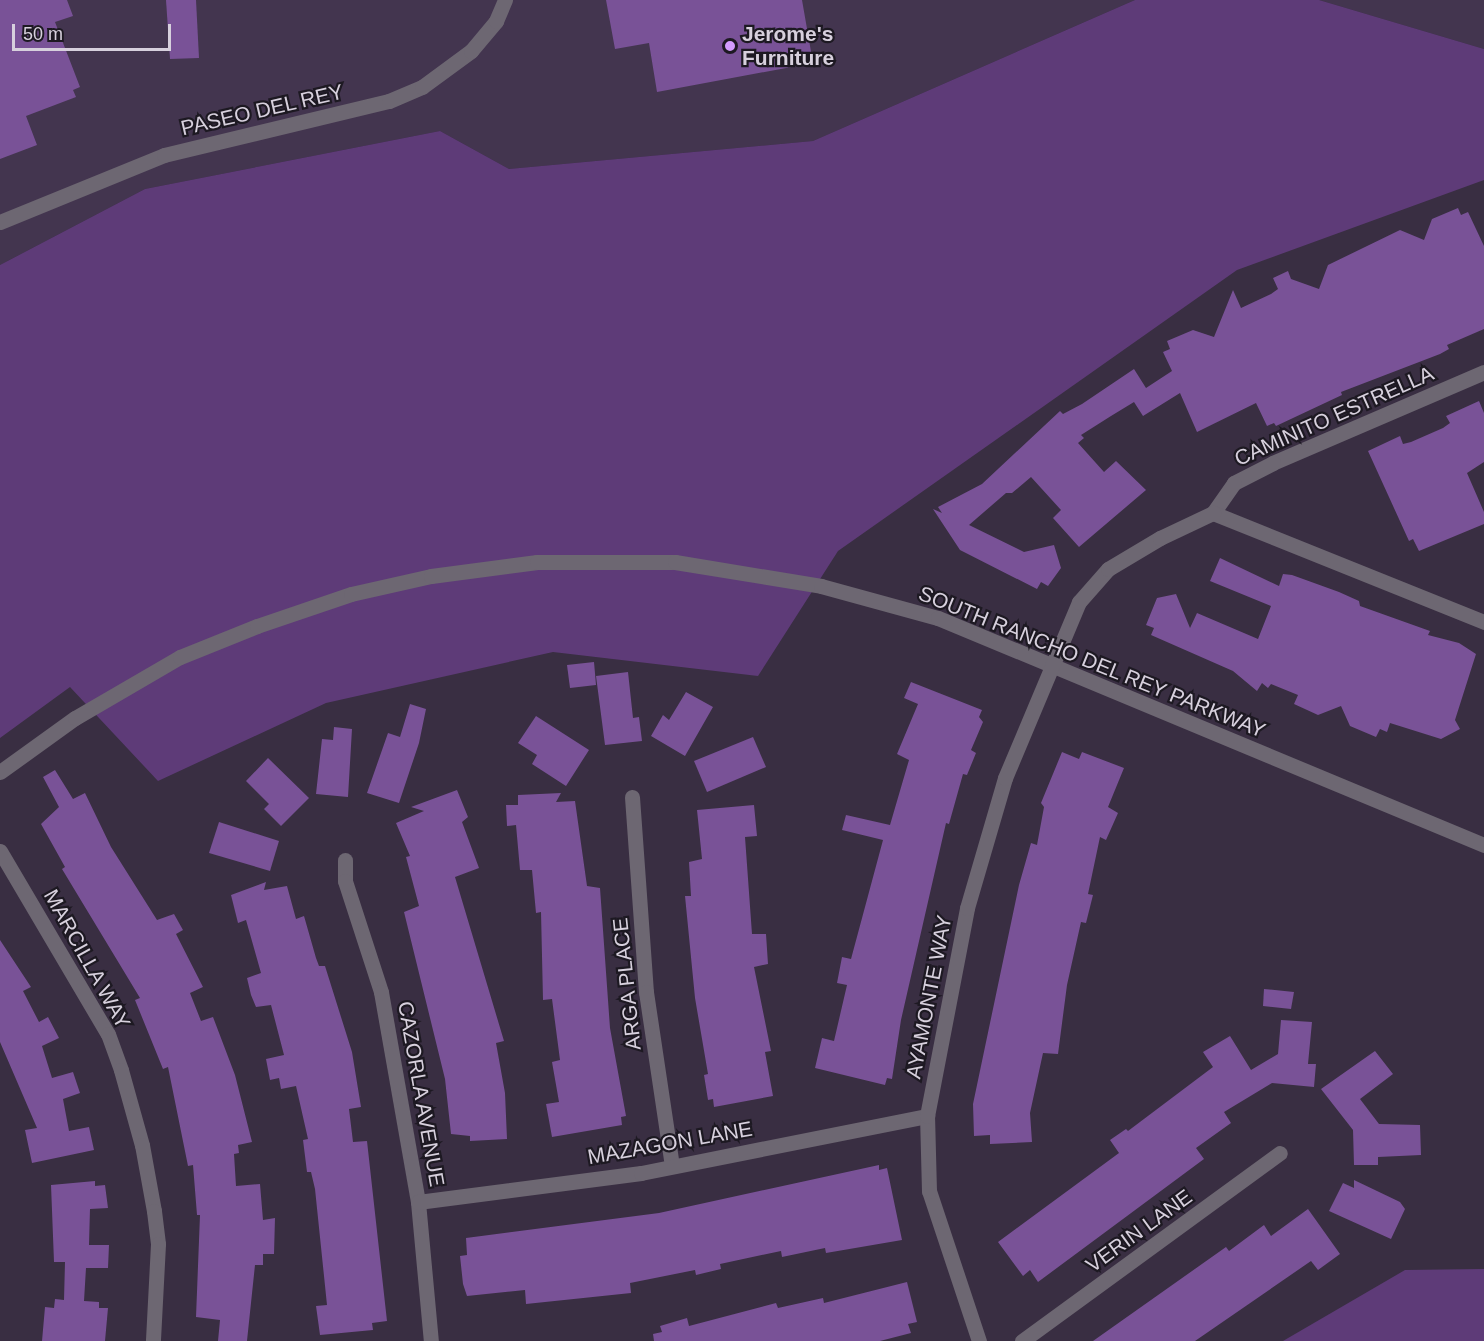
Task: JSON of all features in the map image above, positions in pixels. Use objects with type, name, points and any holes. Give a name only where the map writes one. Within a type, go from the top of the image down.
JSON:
[{"type":"street","name":"PASEO DEL REY","points":[[0,222],[164,155],[389,101],[422,87],[471,51],[496,21],[504,0]]},
{"type":"street","name":"CAMINITO ESTRELLA","points":[[1050,666],[1079,602],[1108,568],[1160,538],[1213,513],[1234,483],[1273,463],[1484,372]]},
{"type":"street","points":[[1213,513],[1484,622]]},
{"type":"street","name":"SOUTH RANCHO DEL REY PARKWAY","points":[[0,772],[75,718],[180,657],[257,626],[351,594],[431,576],[537,562],[675,562],[821,586],[938,618],[1484,845]]},
{"type":"street","name":"AYAMONTE WAY","points":[[979,1341],[929,1191],[927,1116],[967,909],[1005,778],[1050,666]]},
{"type":"street","name":"ARGA PLACE","points":[[632,797],[646,992],[672,1166]]},
{"type":"street","name":"MARCILLA WAY","points":[[0,852],[108,1034],[121,1070],[142,1145],[155,1222],[153,1341]]},
{"type":"street","name":"CAZORLA AVENUE","points":[[345,860],[345,881],[381,992],[418,1202],[431,1341]]},
{"type":"street","name":"MAZAGON LANE","points":[[418,1202],[672,1166],[927,1116]]},
{"type":"street","name":"VERIN LANE","points":[[1022,1341],[1280,1153]]},
{"type":"shaded area","points":[[0,0],[1135,0],[813,141],[509,169],[440,131],[145,189],[0,265]]},
{"type":"shaded area","points":[[1135,0],[1319,0],[1484,49],[1484,180],[1237,270],[838,551],[758,676],[553,652],[326,703],[158,781],[70,687],[0,738],[0,265],[145,189],[440,131],[509,169],[813,141]]},
{"type":"shaded area","points":[[1319,0],[1484,0],[1484,49]]},
{"type":"shaded area","points":[[1484,1269],[1484,1341],[1283,1341],[1405,1270]]},
{"type":"building","points":[[0,0],[67,0],[73,16],[55,22],[80,87],[73,90],[76,97],[26,116],[37,145],[0,159]]},
{"type":"building","points":[[166,0],[196,0],[199,58],[170,59]]},
{"type":"building","name":"Jerome's Furniture","points":[[606,0],[802,0],[813,63],[657,92],[649,43],[615,49]]},
{"type":"building","points":[[1458,208],[1461,215],[1468,212],[1484,246],[1484,329],[1447,345],[1449,349],[1440,354],[1341,392],[1342,395],[1276,426],[1274,423],[1267,426],[1256,403],[1197,432],[1180,393],[1143,416],[1134,402],[1081,435],[1084,438],[1078,443],[1104,472],[1116,461],[1146,490],[1079,547],[1053,518],[1061,510],[1031,477],[1012,493],[1006,493],[969,525],[1024,552],[1054,545],[1061,568],[1048,586],[1041,582],[1037,589],[960,550],[933,509],[942,513],[938,507],[982,484],[1060,411],[1063,414],[1082,404],[1134,369],[1146,388],[1172,371],[1163,352],[1170,349],[1167,341],[1193,330],[1214,337],[1233,290],[1241,308],[1278,289],[1273,278],[1288,271],[1291,279],[1319,289],[1328,265],[1400,230],[1424,240],[1432,219]]},
{"type":"building","points":[[1479,401],[1484,413],[1484,462],[1467,473],[1484,512],[1484,524],[1419,551],[1413,539],[1409,541],[1368,451],[1400,436],[1403,444],[1443,428],[1450,423],[1446,416]]},
{"type":"building","points":[[1220,558],[1279,586],[1283,574],[1292,575],[1339,592],[1359,601],[1360,606],[1430,631],[1428,635],[1459,643],[1476,654],[1455,720],[1460,729],[1441,739],[1390,723],[1387,732],[1380,729],[1376,737],[1350,726],[1341,706],[1318,715],[1294,704],[1298,695],[1271,684],[1268,688],[1262,683],[1257,691],[1233,671],[1151,635],[1154,628],[1146,625],[1157,598],[1176,594],[1190,628],[1197,613],[1258,639],[1271,606],[1210,581]]},
{"type":"building","points":[[594,662],[596,685],[570,688],[567,665]]},
{"type":"building","points":[[628,672],[633,718],[639,717],[642,741],[605,745],[596,676]]},
{"type":"building","points":[[911,682],[982,710],[979,717],[983,722],[971,750],[976,753],[967,775],[963,774],[949,824],[946,823],[901,1020],[892,1079],[887,1078],[885,1085],[815,1068],[822,1038],[834,1041],[847,985],[837,983],[842,957],[851,959],[883,840],[842,830],[846,815],[890,825],[909,760],[897,754],[918,704],[904,698]]},
{"type":"building","points":[[686,692],[713,707],[685,756],[651,736],[663,715],[669,720]]},
{"type":"building","points":[[410,704],[426,709],[419,743],[399,803],[367,793],[388,733],[400,737]]},
{"type":"building","points":[[536,716],[589,750],[566,786],[532,764],[537,755],[518,743]]},
{"type":"building","points":[[334,727],[352,729],[348,797],[316,794],[322,739],[333,740]]},
{"type":"building","points":[[753,737],[766,767],[707,792],[694,761]]},
{"type":"building","points":[[1062,752],[1079,759],[1082,752],[1124,768],[1108,807],[1118,813],[1106,840],[1100,837],[1088,894],[1093,895],[1086,923],[1081,922],[1067,985],[1058,1054],[1043,1053],[1030,1113],[1032,1142],[990,1144],[990,1135],[974,1136],[973,1104],[1019,885],[1031,843],[1037,845],[1044,807],[1041,803]]},
{"type":"building","points":[[268,758],[309,798],[281,826],[264,809],[269,804],[246,781]]},
{"type":"building","points":[[55,770],[73,799],[85,793],[111,847],[157,920],[174,914],[183,930],[176,934],[203,987],[190,993],[201,1021],[213,1017],[235,1075],[252,1142],[238,1145],[239,1153],[234,1154],[236,1186],[260,1184],[263,1220],[275,1218],[274,1254],[263,1254],[263,1265],[255,1265],[247,1341],[218,1341],[220,1320],[196,1317],[200,1215],[197,1215],[193,1165],[188,1166],[168,1067],[163,1069],[135,1000],[140,998],[62,869],[65,867],[41,824],[59,807],[43,777]]},
{"type":"building","points":[[457,790],[468,817],[462,822],[479,868],[455,877],[504,1041],[496,1043],[505,1093],[507,1139],[470,1141],[470,1136],[451,1134],[445,1079],[404,912],[419,906],[406,857],[410,856],[396,823],[424,811],[411,807]]},
{"type":"building","points":[[561,793],[556,802],[575,801],[587,886],[600,888],[610,1028],[626,1116],[621,1117],[622,1125],[552,1137],[546,1104],[559,1102],[552,1062],[560,1060],[552,999],[543,1000],[541,912],[536,913],[532,870],[520,870],[516,825],[507,826],[506,805],[518,805],[518,795]]},
{"type":"building","points":[[754,805],[757,836],[745,837],[752,934],[766,934],[768,964],[754,967],[771,1051],[765,1052],[773,1096],[714,1107],[713,1099],[708,1100],[704,1075],[708,1074],[695,998],[685,896],[691,896],[689,862],[702,859],[697,810]]},
{"type":"building","points":[[219,822],[279,841],[270,871],[209,853]]},
{"type":"building","points":[[266,882],[264,890],[287,886],[296,919],[304,916],[319,966],[325,966],[352,1052],[361,1107],[349,1109],[353,1142],[367,1141],[387,1321],[372,1323],[373,1330],[320,1335],[316,1306],[327,1305],[315,1189],[311,1172],[307,1172],[303,1140],[308,1139],[296,1086],[281,1089],[279,1078],[270,1080],[266,1059],[284,1055],[271,1005],[256,1007],[251,995],[247,978],[261,973],[246,920],[238,923],[231,895]]},
{"type":"building","points":[[0,940],[31,987],[23,991],[39,1022],[48,1017],[59,1038],[42,1046],[52,1078],[73,1072],[80,1093],[63,1099],[69,1131],[89,1127],[94,1150],[32,1163],[25,1130],[37,1128],[0,1042]]},
{"type":"building","points":[[1264,989],[1294,992],[1291,1009],[1263,1006]]},
{"type":"building","points":[[1281,1020],[1312,1022],[1308,1064],[1316,1064],[1314,1087],[1272,1083],[1224,1112],[1231,1123],[1196,1148],[1204,1159],[1038,1282],[1030,1270],[1023,1276],[998,1242],[1119,1153],[1110,1140],[1126,1129],[1128,1131],[1213,1067],[1203,1052],[1230,1036],[1251,1070],[1278,1054]]},
{"type":"building","points":[[1375,1051],[1393,1074],[1360,1099],[1379,1124],[1420,1125],[1421,1155],[1378,1157],[1378,1165],[1354,1165],[1353,1130],[1321,1089]]},
{"type":"building","points":[[879,1165],[879,1170],[887,1168],[902,1240],[826,1253],[825,1248],[782,1257],[781,1251],[720,1264],[721,1269],[696,1275],[695,1270],[630,1283],[631,1293],[526,1304],[525,1290],[467,1296],[463,1284],[460,1256],[467,1255],[466,1238],[659,1213]]},
{"type":"building","points":[[1354,1180],[1400,1202],[1405,1209],[1391,1239],[1329,1211],[1343,1183],[1354,1188]]},
{"type":"building","points":[[95,1181],[95,1186],[105,1185],[108,1208],[90,1209],[89,1245],[109,1245],[108,1268],[86,1268],[84,1301],[99,1302],[99,1308],[108,1308],[105,1341],[42,1341],[45,1307],[54,1308],[55,1299],[64,1300],[65,1262],[54,1262],[51,1185]]},
{"type":"building","points":[[1308,1209],[1340,1254],[1318,1270],[1311,1261],[1195,1341],[1093,1341],[1226,1247],[1229,1251],[1264,1225],[1271,1236]]},
{"type":"building","points":[[907,1282],[917,1322],[908,1324],[911,1333],[880,1341],[654,1341],[653,1334],[662,1332],[660,1326],[687,1318],[689,1326],[776,1303],[778,1308],[823,1298],[824,1303]]},
{"type":"place","name":"Jerome's Furniture","points":[[730,46]]}]
